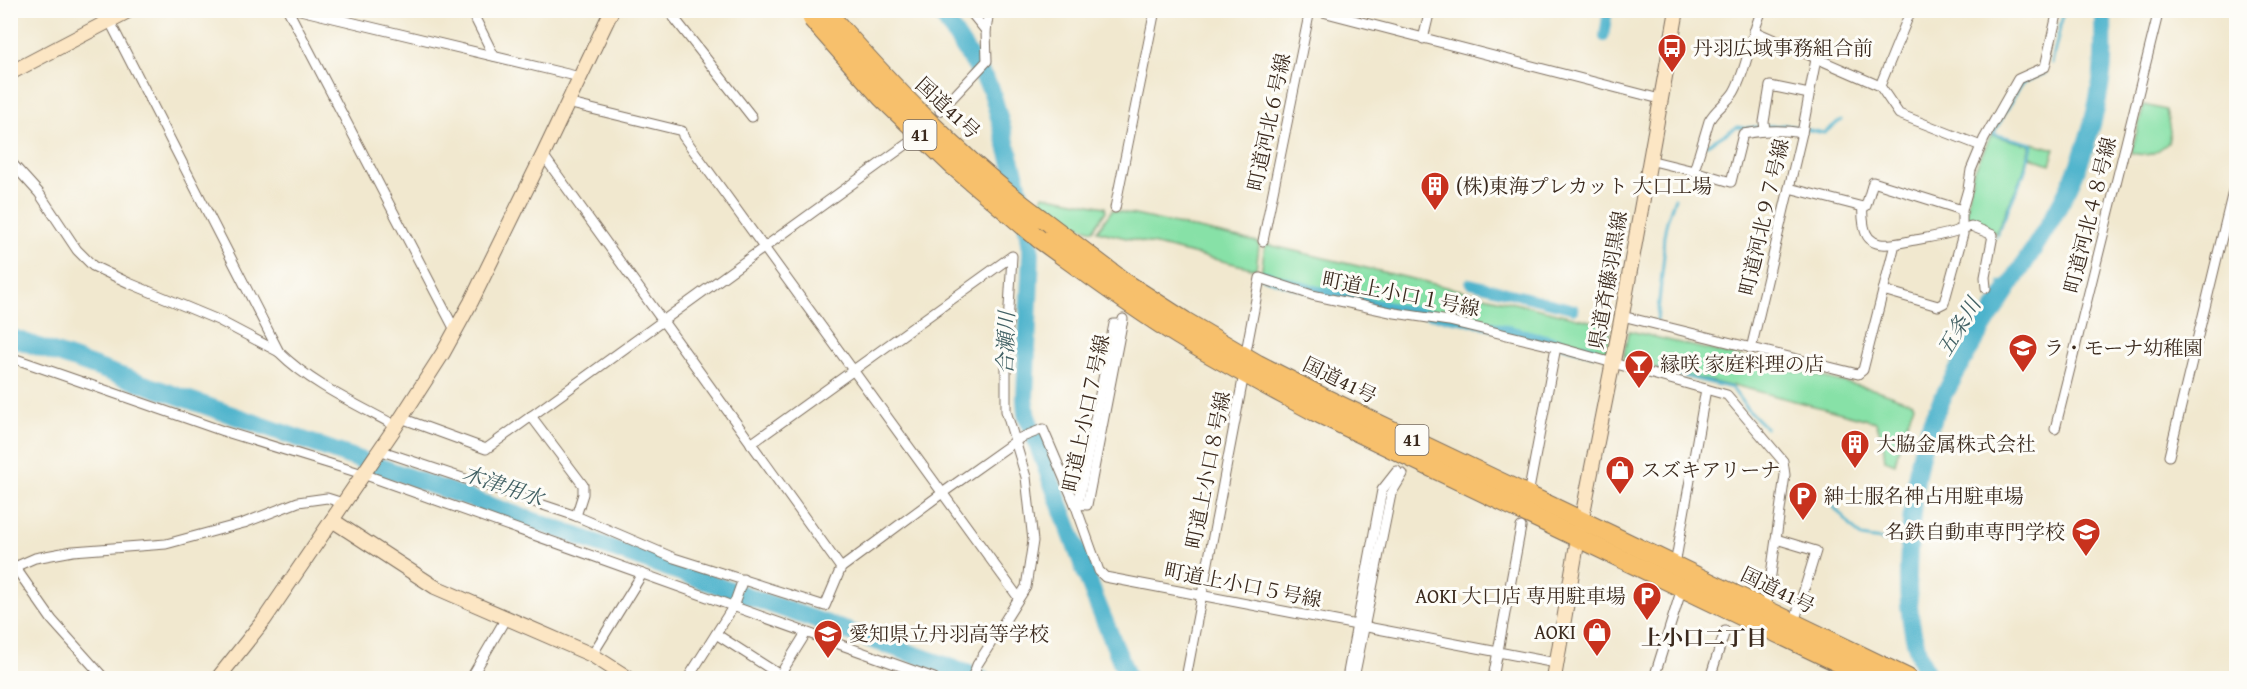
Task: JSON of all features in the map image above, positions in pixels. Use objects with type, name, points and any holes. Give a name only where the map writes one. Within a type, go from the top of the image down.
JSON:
[{"type":"highway","name":"国道41号","points":[[814,13],[964,154],[1031,212],[1123,281],[1245,366],[1326,417],[1682,588],[1868,672],[1908,678]]},
{"type":"highway","name":"国道41号","points":[[1245,366],[1323,397],[1794,623],[1868,672]]},
{"type":"street","points":[[10,73],[107,16],[130,10]]},
{"type":"street","points":[[288,10],[456,332]]},
{"type":"street","points":[[300,10],[580,77]]},
{"type":"street","points":[[471,10],[494,56]]},
{"type":"street","points":[[218,678],[257,629],[332,520],[399,422],[456,332],[612,10]]},
{"type":"street","points":[[668,10],[752,117]]},
{"type":"street","points":[[969,10],[986,31]]},
{"type":"street","points":[[940,111],[987,61],[986,31],[989,10]]},
{"type":"street","points":[[1115,208],[1155,10]]},
{"type":"street","points":[[1313,10],[1660,99]]},
{"type":"street","name":"町道河北６号線","points":[[1263,241],[1313,10]]},
{"type":"street","points":[[1423,39],[1430,10]]},
{"type":"street","name":"県道斉藤羽黒線","points":[[1554,678],[1581,519],[1622,316],[1677,10]]},
{"type":"street","points":[[1649,160],[1694,171],[1713,113],[1730,98],[1737,86],[1762,10]]},
{"type":"street","points":[[1880,86],[1911,10]]},
{"type":"street","points":[[1883,290],[1938,306],[1944,303],[1963,234],[1962,210],[1971,170],[1981,146],[2019,79],[2045,67],[2058,10]]},
{"type":"street","name":"町道河北４８号線","points":[[2055,429],[2159,10]]},
{"type":"street","points":[[107,16],[279,351],[311,377],[399,422],[486,449],[907,144]]},
{"type":"street","points":[[1754,31],[1880,86],[1899,114],[1981,146]]},
{"type":"street","points":[[1802,133],[1816,59]]},
{"type":"street","points":[[1765,130],[1764,122],[1770,86],[1809,94]]},
{"type":"street","points":[[567,103],[682,130],[683,136],[1018,597]]},
{"type":"street","name":"町道河北９７号線","points":[[1694,171],[1731,182],[1743,134],[1765,130],[1802,133],[1751,349]]},
{"type":"street","points":[[378,452],[576,516],[675,558],[825,606],[841,568],[543,155]]},
{"type":"street","points":[[10,161],[39,193],[77,250],[93,266],[218,320],[279,351]]},
{"type":"street","points":[[2169,456],[2236,179]]},
{"type":"street","points":[[1962,210],[1873,182],[1866,206],[1863,207],[1865,235],[1870,241],[1887,245],[1948,234],[1971,226],[1993,235],[1985,277],[1986,288]]},
{"type":"street","points":[[1789,188],[1863,207]]},
{"type":"street","points":[[1622,316],[1856,374],[1863,370],[1894,244]]},
{"type":"street","points":[[751,444],[1012,256],[1006,359],[1006,411],[1019,439],[1033,541],[1026,587],[976,667],[972,678]]},
{"type":"street","name":"町道上小口１号線","points":[[1245,366],[1260,278],[1332,299],[1395,313],[1449,321],[1557,347],[1727,395],[1783,461],[1785,475],[1766,610]]},
{"type":"street","points":[[1077,504],[1114,324],[1123,321]]},
{"type":"street","points":[[1528,495],[1557,347]]},
{"type":"street","points":[[10,357],[223,432],[363,474],[934,678]]},
{"type":"street","name":"町道上小口８号線","points":[[1186,678],[1245,366]]},
{"type":"street","points":[[1675,565],[1706,389]]},
{"type":"street","points":[[531,416],[583,485],[583,494],[576,516]]},
{"type":"street","name":"町道上小口５号線","points":[[841,568],[1019,439],[1043,429],[1077,504],[1099,571],[1104,576],[1556,663]]},
{"type":"street","points":[[1347,678],[1390,494],[1400,472]]},
{"type":"street","points":[[104,678],[59,629],[12,566],[35,558],[73,551],[166,544],[244,523],[298,502],[327,498],[343,503]]},
{"type":"street","points":[[332,520],[435,587],[591,655],[628,678]]},
{"type":"street","points":[[1493,678],[1521,527]]},
{"type":"street","points":[[1776,538],[1816,551],[1794,623]]},
{"type":"street","points":[[591,655],[642,574]]},
{"type":"street","points":[[688,678],[733,607],[743,579]]},
{"type":"street","points":[[1654,678],[1682,588]]},
{"type":"street","points":[[474,677],[506,618]]},
{"type":"street","points":[[1354,678],[1361,625]]},
{"type":"street","points":[[1710,678],[1725,631]]},
{"type":"street","points":[[716,634],[779,677],[806,633]]},
{"type":"green space","points":[[2144,105],[2166,110],[2170,131],[2168,143],[2147,155],[2131,153]]},
{"type":"green space","points":[[1991,135],[2030,145],[2023,173],[1996,233],[1972,222],[1966,214],[1973,173]]},
{"type":"green space","points":[[2033,143],[2055,149],[2050,164],[2030,157]]},
{"type":"green space","points":[[1043,195],[1105,207],[1106,211],[1093,230],[1072,224],[1041,200]]},
{"type":"green space","points":[[1112,210],[1257,242],[1259,246],[1256,269],[1097,231]]},
{"type":"green space","points":[[1265,244],[1611,326],[1606,355],[1472,320],[1394,307],[1315,290],[1261,274]]},
{"type":"green space","points":[[1630,331],[1876,390],[1913,403],[1895,464],[1885,460],[1883,442],[1876,422],[1733,385],[1734,387],[1623,360]]},
{"type":"waterway","name":"合瀬川","points":[[939,10],[991,89],[1017,181],[1031,253],[1026,414],[1095,598],[1128,678]]},
{"type":"waterway","points":[[1604,37],[1608,10]]},
{"type":"waterway","points":[[2052,63],[2064,10]]},
{"type":"waterway","name":"五条川","points":[[1929,678],[1922,664],[1913,632],[1908,583],[1916,477],[1923,448],[1929,427],[1954,377],[2042,235],[2079,164],[2088,138],[2102,78],[2103,10]]},
{"type":"waterway","points":[[1996,237],[2024,173],[2032,144],[1993,134],[2022,83],[2045,73]]},
{"type":"waterway","points":[[1707,145],[1737,127],[1785,125],[1824,133],[1841,120]]},
{"type":"waterway","points":[[1657,320],[1664,233],[1675,198]]},
{"type":"waterway","points":[[1264,275],[1313,290],[1394,308],[1472,321],[1593,351]]},
{"type":"waterway","points":[[2000,282],[2008,289]]},
{"type":"waterway","points":[[1470,283],[1574,309]]},
{"type":"waterway","name":"木津用水","points":[[10,337],[981,678]]},
{"type":"waterway","points":[[1658,370],[1732,388],[1747,409],[1766,428]]},
{"type":"waterway","points":[[1382,516],[1390,488]]},
{"type":"waterway","points":[[1832,505],[1861,537],[1889,541]]},
{"type":"waterway","points":[[1896,542],[1910,543]]},
{"type":"place","name":"丹羽広域事務組合前","points":[[1672,74]]},
{"type":"place","name":"(株)東海プレカット 大口工場","points":[[1435,212]]},
{"type":"place","name":"ラ・モーナ幼稚園","points":[[2023,374]]},
{"type":"place","name":"縁咲 家庭料理の店","points":[[1639,390]]},
{"type":"place","name":"大脇金属株式会社","points":[[1855,470]]},
{"type":"place","name":"スズキアリーナ","points":[[1620,496]]},
{"type":"place","name":"紳士服名神占用駐車場","points":[[1803,522]]},
{"type":"place","name":"名鉄自動車専門学校","points":[[2086,558]]},
{"type":"place","name":"AOKI 大口店 専用駐車場","points":[[1647,622]]},
{"type":"place","name":"AOKI","points":[[1597,658]]},
{"type":"place","name":"愛知県立丹羽高等学校","points":[[828,660]]},
{"type":"district","name":"上小口二丁目","points":[[1704,638]]}]
